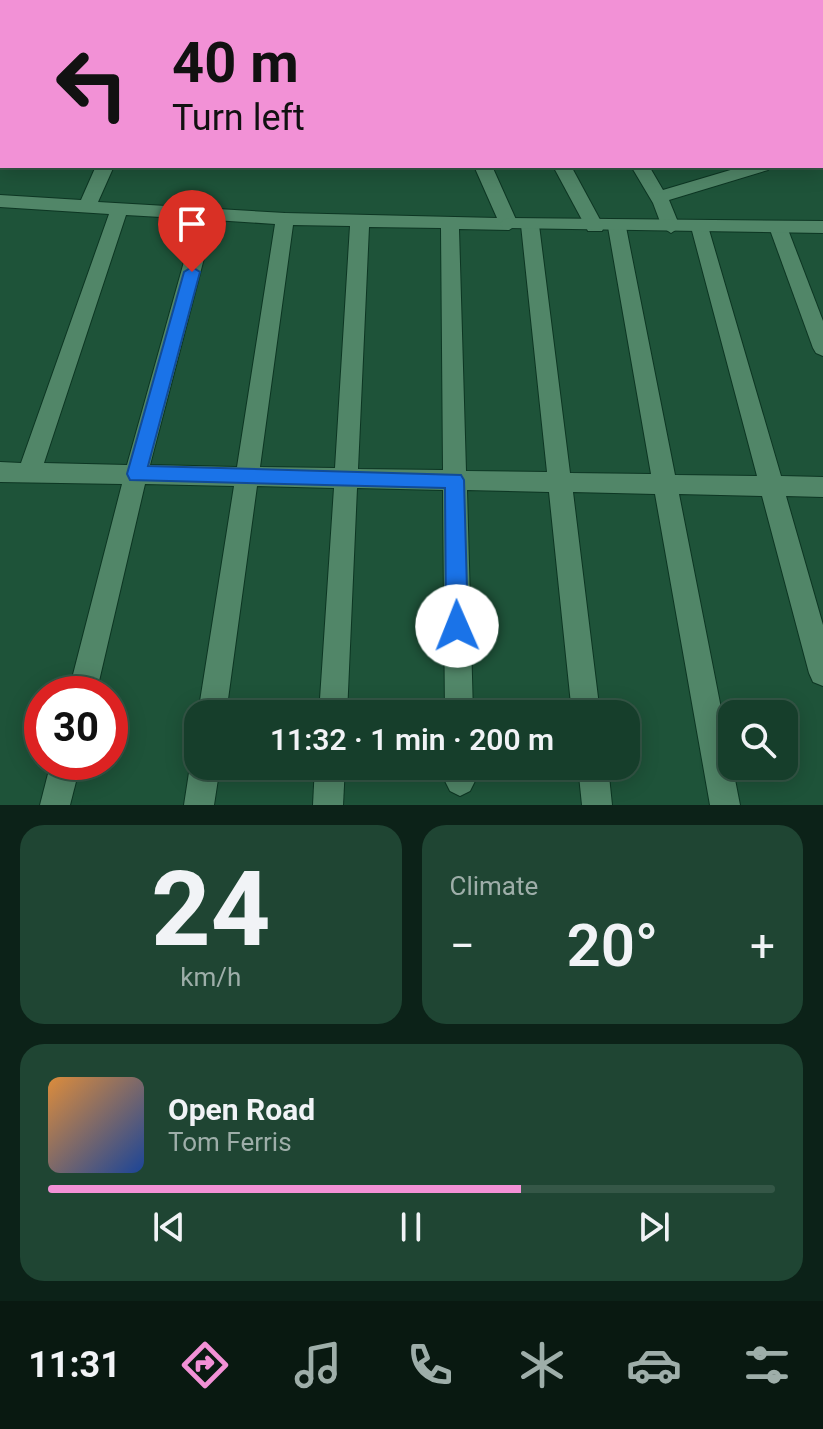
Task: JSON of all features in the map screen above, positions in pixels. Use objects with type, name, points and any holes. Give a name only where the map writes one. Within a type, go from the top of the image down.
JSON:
[{"type":"street","points":[[87,207],[104,168]]},
{"type":"street","points":[[484,168],[520,224],[559,482],[584,700]]},
{"type":"street","points":[[563,168],[606,227],[663,484],[725,805]]},
{"type":"street","points":[[641,168],[659,197],[671,227]]},
{"type":"street","points":[[659,197],[755,168]]},
{"type":"street","points":[[0,201],[285,219],[606,227],[823,227]]},
{"type":"street","points":[[29,472],[119,210]]},
{"type":"street","points":[[86,676],[136,474],[207,214]]},
{"type":"street","points":[[214,700],[285,219]]},
{"type":"street","points":[[334,700],[360,221]]},
{"type":"street","points":[[450,222],[459,700]]},
{"type":"street","points":[[700,227],[823,673]]},
{"type":"street","points":[[778,227],[823,348]]},
{"type":"street","points":[[0,472],[823,487]]},
{"type":"street","points":[[55,805],[61,780]]},
{"type":"street","points":[[199,805],[203,780]]},
{"type":"street","points":[[328,805],[329,780]]},
{"type":"street","points":[[594,780],[597,805]]},
{"type":"route","points":[[192,272],[136,474],[454,480],[457,626]]}]
